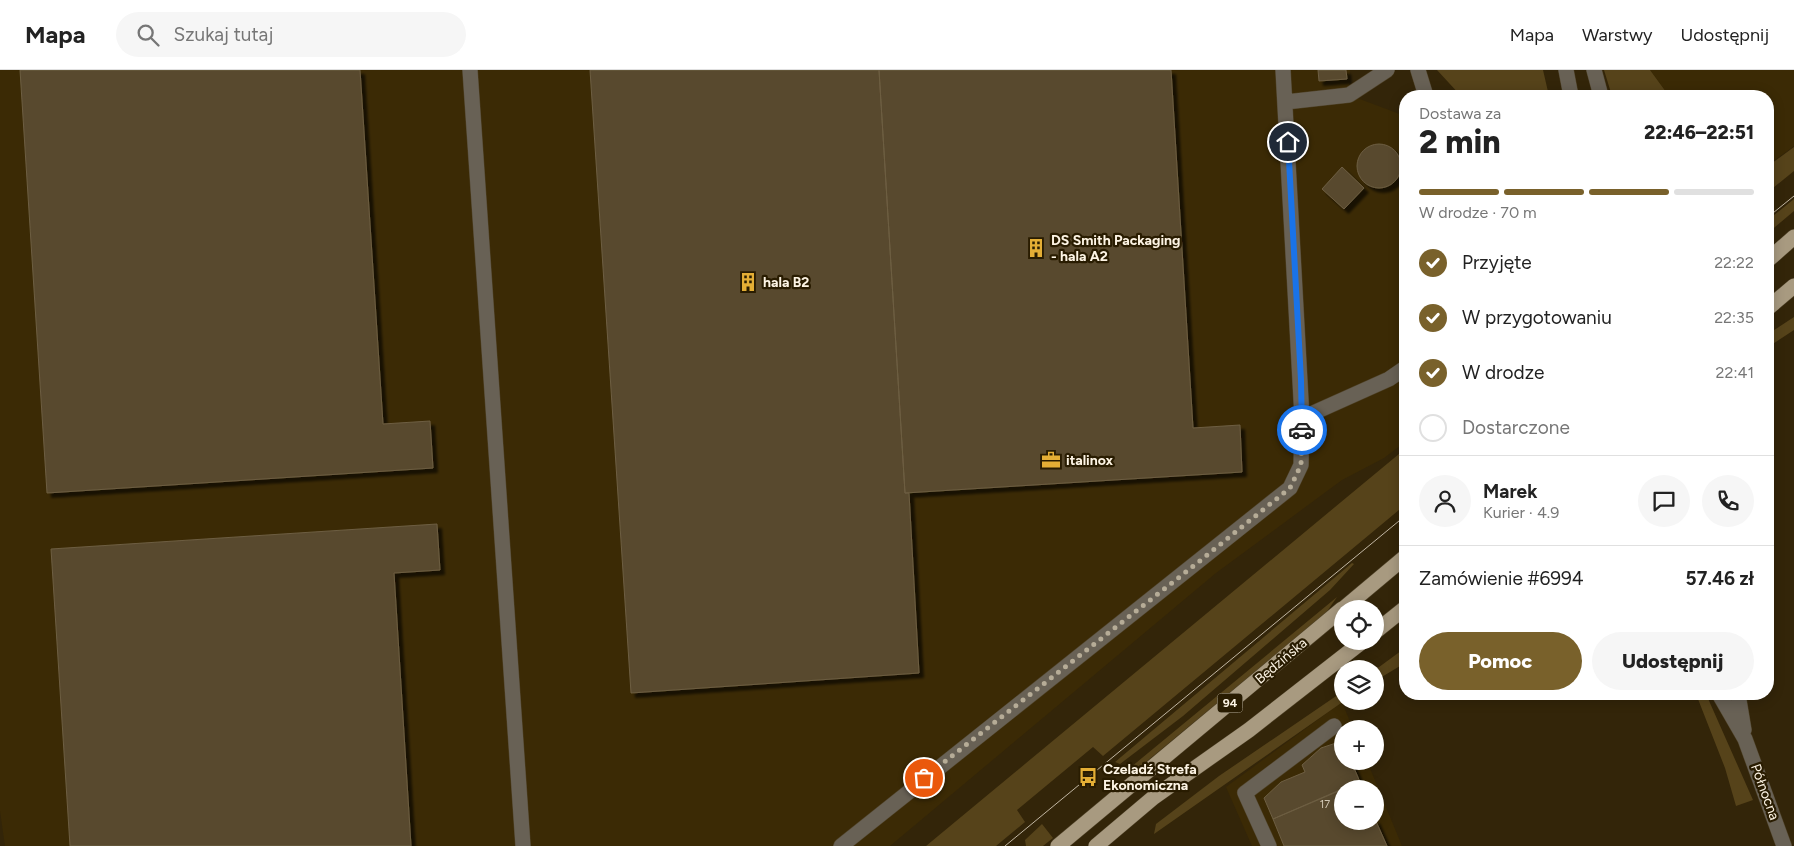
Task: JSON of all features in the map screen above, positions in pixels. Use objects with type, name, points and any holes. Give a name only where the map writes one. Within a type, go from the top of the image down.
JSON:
[{"type":"main road","points":[[1774,254],[1794,238]]},
{"type":"main road","points":[[1774,303],[1794,286]]},
{"type":"main road","name":"Będzińska","points":[[1354,600],[1399,562]]},
{"type":"main road","points":[[1384,625],[1399,613]]},
{"type":"main road","name":"Będzińska","points":[[1058,846],[1334,616]]},
{"type":"main road","name":"94","points":[[1096,846],[1154,797],[1249,730],[1351,650]]},
{"type":"street","points":[[470,70],[523,846]]},
{"type":"street","points":[[841,846],[1290,488],[1301,465],[1302,418],[1283,70]]},
{"type":"street","points":[[1286,102],[1349,95],[1387,70]]},
{"type":"street","points":[[1418,70],[1424,90]]},
{"type":"street","points":[[1566,70],[1570,90]]},
{"type":"street","points":[[1594,70],[1599,90]]},
{"type":"street","points":[[1302,418],[1389,379],[1399,372]]},
{"type":"street","name":"Północna","points":[[1723,700],[1745,738],[1784,846]]},
{"type":"street","name":"Północna","points":[[1739,700],[1745,738]]},
{"type":"street","points":[[1269,846],[1245,792],[1334,726]]},
{"type":"shaded area","points":[[0,70],[1350,70],[1349,95],[1399,114],[1399,447],[1384,458],[1342,480],[1216,573],[890,846],[5,846],[0,811]]},
{"type":"shaded area","points":[[1437,70],[1543,70],[1548,90],[1455,90]]},
{"type":"shaded area","points":[[1604,70],[1650,70],[1665,90],[1610,90]]},
{"type":"shaded area","points":[[1650,70],[1794,70],[1794,146],[1774,161],[1774,90],[1665,90]]},
{"type":"shaded area","points":[[1794,147],[1794,171],[1774,187],[1774,162]]},
{"type":"shaded area","points":[[1794,199],[1794,211],[1774,228],[1774,215]]},
{"type":"shaded area","points":[[1794,317],[1794,330],[1774,343],[1774,330]]},
{"type":"shaded area","points":[[1399,454],[1399,510],[1103,756],[1093,747],[1017,810],[1025,822],[996,846],[926,846]]},
{"type":"shaded area","points":[[1352,563],[1354,564],[1330,590],[1183,716],[1120,764],[1115,762]]},
{"type":"shaded area","points":[[1337,597],[1326,613],[1129,776],[1125,772]]},
{"type":"shaded area","points":[[1399,652],[1399,667],[1384,676],[1384,663]]},
{"type":"shaded area","points":[[1334,697],[1334,708],[1154,834],[1156,824],[1219,776]]},
{"type":"shaded area","points":[[1698,700],[1709,700],[1753,800],[1736,806],[1725,768]]},
{"type":"shaded area","points":[[1334,708],[1334,710],[1345,710],[1349,720],[1334,720],[1334,770],[1371,770],[1375,780],[1334,780],[1334,830],[1384,830],[1384,802],[1402,846],[1252,846],[1226,787]]},
{"type":"shaded area","points":[[1042,824],[1053,838],[1043,846],[1026,846],[1025,840]]},
{"type":"building","points":[[20,70],[360,70],[383,424],[430,421],[433,468],[47,493]]},
{"type":"building","name":"hala B2","points":[[590,70],[879,70],[905,493],[909,493],[919,673],[631,693]]},
{"type":"building","name":"DS Smith Packaging - hala A2","points":[[879,70],[1171,70],[1193,428],[1240,425],[1242,472],[905,493]]},
{"type":"building","points":[[1318,70],[1346,70],[1347,79],[1319,81]]},
{"type":"building","points":[[1370,145],[1388,145],[1399,156],[1399,176],[1388,187],[1370,187],[1358,175],[1358,157]]},
{"type":"building","points":[[1342,167],[1364,188],[1344,209],[1322,189]]},
{"type":"building","points":[[437,524],[440,570],[394,573],[411,846],[70,846],[51,549]]},
{"type":"building","points":[[1334,744],[1334,770],[1355,770],[1359,780],[1334,780],[1334,793],[1273,819],[1264,798],[1281,782],[1305,772],[1302,765],[1321,748]]},
{"type":"building","points":[[1334,792],[1334,830],[1380,830],[1387,846],[1284,846],[1273,819]]},
{"type":"tram line","points":[[1774,212],[1794,196]]},
{"type":"tram line","points":[[1005,846],[1399,521]]},
{"type":"way so far","points":[[924,778],[1290,488],[1301,465],[1302,430]]},
{"type":"place","name":"DS Smith Packaging - hala A2","points":[[1036,248]]},
{"type":"place","name":"hala B2","points":[[748,282]]},
{"type":"place","name":"italinox","points":[[1051,460]]},
{"type":"place","name":"Czeladź Strefa Ekonomiczna","points":[[1088,777]]},
{"type":"route","points":[[1288,142],[1302,430]]}]
